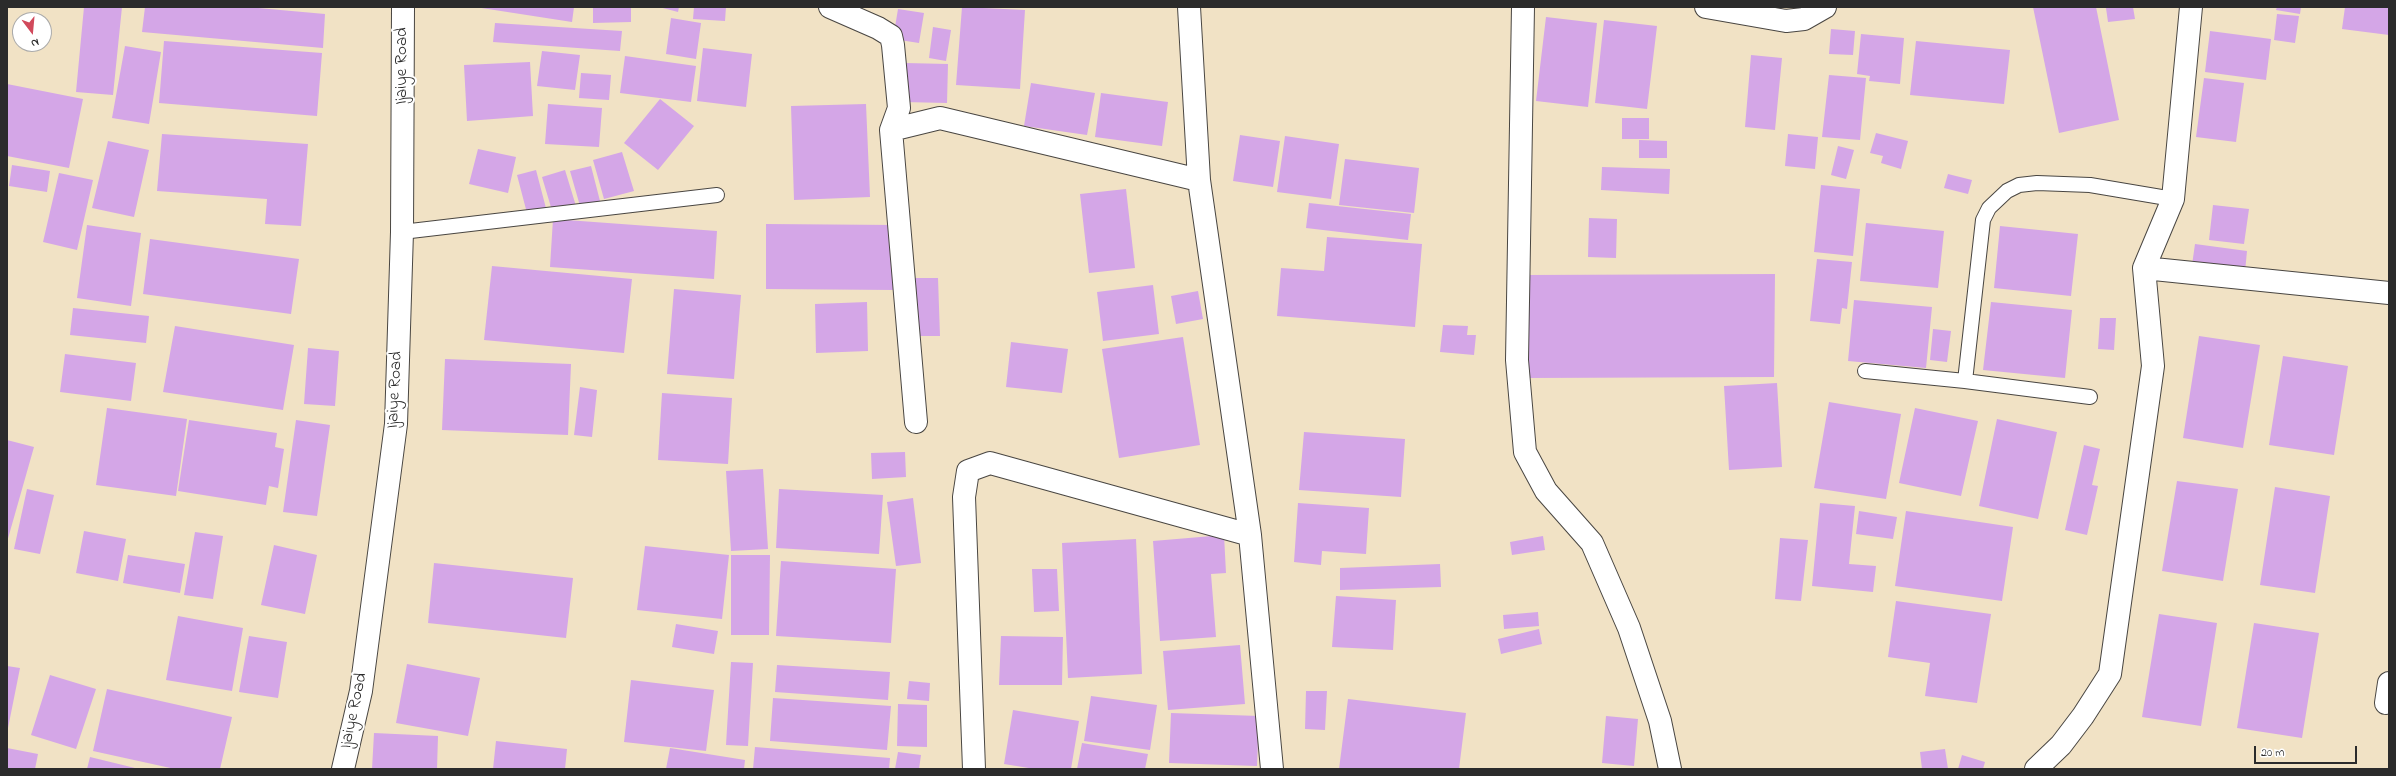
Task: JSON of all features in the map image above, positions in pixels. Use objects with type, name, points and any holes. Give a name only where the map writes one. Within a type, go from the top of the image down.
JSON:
[{"type":"street","name":"Ijaiye Road","points":[[343,769],[361,691],[396,424],[402,232],[403,7]]},
{"type":"street","points":[[830,7],[878,28],[891,36],[899,108],[891,130],[916,422]]},
{"type":"street","points":[[1189,7],[1199,180],[1250,535],[1272,769]]},
{"type":"street","points":[[1523,7],[1517,360],[1525,452],[1546,490],[1592,542],[1630,628],[1660,721],[1670,769]]},
{"type":"street","points":[[1706,7],[1786,22],[1804,19],[1825,7]]},
{"type":"street","points":[[2036,769],[2061,744],[2083,716],[2110,674],[2153,366],[2144,268],[2173,199],[2190,7]]},
{"type":"street","points":[[891,130],[940,118],[1199,180]]},
{"type":"street","points":[[2144,268],[2389,293]]},
{"type":"street","points":[[974,769],[964,497],[968,471],[990,463],[1250,535]]},
{"type":"lane","points":[[1965,381],[1983,220],[1989,208],[1998,198],[2007,191],[2019,185],[2056,182],[2090,185],[2173,199]]},
{"type":"lane","points":[[402,232],[717,196]]},
{"type":"lane","points":[[1865,371],[1965,381],[2090,397]]},
{"type":"building","points":[[84,7],[122,7],[113,95],[76,92]]},
{"type":"building","points":[[145,7],[247,7],[325,14],[323,48],[142,32]]},
{"type":"building","points":[[475,7],[574,7],[572,22]]},
{"type":"building","points":[[593,7],[631,7],[631,22],[593,23]]},
{"type":"building","points":[[659,7],[679,7],[678,12]]},
{"type":"building","points":[[694,7],[726,7],[725,21],[693,19]]},
{"type":"building","points":[[962,7],[1025,10],[1020,89],[956,85]]},
{"type":"building","points":[[2033,7],[2096,7],[2119,120],[2059,133]]},
{"type":"building","points":[[2133,7],[2135,19],[2108,22],[2106,8]]},
{"type":"building","points":[[2277,7],[2301,7],[2300,14],[2276,10]]},
{"type":"building","points":[[2345,7],[2389,7],[2389,35],[2342,29]]},
{"type":"building","points":[[898,9],[924,13],[919,43],[893,39]]},
{"type":"building","points":[[2277,14],[2299,16],[2295,43],[2274,40]]},
{"type":"building","points":[[1546,17],[1597,23],[1588,107],[1536,101]]},
{"type":"building","points":[[671,18],[701,23],[696,59],[666,54]]},
{"type":"building","points":[[1604,20],[1657,26],[1647,109],[1595,103]]},
{"type":"building","points":[[495,23],[622,31],[620,51],[493,42]]},
{"type":"building","points":[[933,27],[951,30],[946,61],[929,58]]},
{"type":"building","points":[[1831,29],[1855,31],[1853,55],[1829,54]]},
{"type":"building","points":[[2210,31],[2271,39],[2266,80],[2205,72]]},
{"type":"building","points":[[1861,34],[1904,38],[1900,84],[1869,81],[1870,76],[1857,74]]},
{"type":"building","points":[[164,41],[322,53],[317,116],[159,103]]},
{"type":"building","points":[[1916,41],[2010,50],[2004,104],[1910,95]]},
{"type":"building","points":[[125,46],[161,52],[149,124],[112,118]]},
{"type":"building","points":[[703,48],[752,54],[746,107],[697,101]]},
{"type":"building","points":[[542,51],[580,55],[575,90],[537,86]]},
{"type":"building","points":[[1751,55],[1782,58],[1775,130],[1745,127]]},
{"type":"building","points":[[625,56],[696,66],[691,102],[620,93]]},
{"type":"building","points":[[530,62],[533,116],[467,121],[464,65]]},
{"type":"building","points":[[905,63],[948,64],[947,103],[903,102]]},
{"type":"building","points":[[581,73],[611,75],[609,100],[579,98]]},
{"type":"building","points":[[1829,75],[1866,78],[1860,140],[1822,137]]},
{"type":"building","points":[[2204,78],[2244,83],[2236,142],[2196,137]]},
{"type":"building","points":[[1031,83],[1095,93],[1087,135],[1024,126]]},
{"type":"building","points":[[7,84],[83,99],[69,168],[7,156]]},
{"type":"building","points":[[1101,93],[1168,102],[1162,146],[1095,137]]},
{"type":"building","points":[[660,99],[694,126],[658,170],[624,143]]},
{"type":"building","points":[[548,104],[602,108],[599,147],[545,144]]},
{"type":"building","points":[[866,104],[870,197],[794,200],[791,106]]},
{"type":"building","points":[[1622,118],[1649,118],[1649,139],[1622,139]]},
{"type":"building","points":[[1876,133],[1908,141],[1901,169],[1881,163],[1883,156],[1870,153]]},
{"type":"building","points":[[162,134],[308,144],[301,226],[265,224],[267,199],[157,191]]},
{"type":"building","points":[[1788,134],[1818,137],[1815,169],[1785,166]]},
{"type":"building","points":[[1240,135],[1280,141],[1273,187],[1233,181]]},
{"type":"building","points":[[1285,136],[1339,144],[1331,199],[1277,192]]},
{"type":"building","points":[[1639,140],[1667,141],[1667,158],[1639,158]]},
{"type":"building","points":[[108,141],[149,150],[134,217],[92,208]]},
{"type":"building","points":[[1838,146],[1854,150],[1846,179],[1831,175]]},
{"type":"building","points":[[478,149],[516,157],[508,193],[469,184]]},
{"type":"building","points":[[622,152],[634,191],[604,199],[593,160]]},
{"type":"building","points":[[1345,159],[1419,168],[1414,213],[1339,205]]},
{"type":"building","points":[[12,165],[50,171],[47,192],[9,186]]},
{"type":"building","points":[[591,166],[600,201],[580,206],[570,171]]},
{"type":"building","points":[[1602,167],[1670,169],[1669,194],[1601,190]]},
{"type":"building","points":[[536,170],[547,212],[528,217],[517,175]]},
{"type":"building","points":[[565,170],[576,206],[553,214],[542,177]]},
{"type":"building","points":[[59,173],[93,180],[77,250],[43,242]]},
{"type":"building","points":[[1948,174],[1972,180],[1968,194],[1944,188]]},
{"type":"building","points":[[1821,185],[1860,189],[1853,256],[1814,252]]},
{"type":"building","points":[[1126,189],[1135,268],[1089,273],[1080,194]]},
{"type":"building","points":[[1309,203],[1411,214],[1408,240],[1306,228]]},
{"type":"building","points":[[2213,205],[2249,209],[2244,244],[2209,240]]},
{"type":"building","points":[[1589,218],[1617,219],[1616,258],[1588,257]]},
{"type":"building","points":[[553,219],[717,231],[714,279],[550,267]]},
{"type":"building","points":[[1866,223],[1944,231],[1938,288],[1860,281]]},
{"type":"building","points":[[766,224],[895,225],[895,290],[766,289]]},
{"type":"building","points":[[87,225],[141,233],[131,306],[77,298]]},
{"type":"building","points":[[2000,226],[2078,234],[2071,296],[1994,288]]},
{"type":"building","points":[[1327,237],[1422,244],[1415,327],[1277,316],[1281,268],[1324,271]]},
{"type":"building","points":[[150,239],[299,259],[291,314],[143,294]]},
{"type":"building","points":[[2195,244],[2247,251],[2245,272],[2192,265]]},
{"type":"building","points":[[1817,259],[1852,262],[1847,309],[1842,308],[1840,324],[1810,321]]},
{"type":"building","points":[[492,266],[632,279],[624,353],[484,340]]},
{"type":"building","points":[[1775,274],[1774,377],[1528,378],[1528,275]]},
{"type":"building","points":[[914,278],[938,278],[940,336],[915,336]]},
{"type":"building","points":[[1153,285],[1159,334],[1103,341],[1097,292]]},
{"type":"building","points":[[674,289],[741,295],[734,379],[667,374]]},
{"type":"building","points":[[1198,291],[1203,319],[1176,324],[1171,296]]},
{"type":"building","points":[[1854,300],[1932,307],[1926,368],[1848,361]]},
{"type":"building","points":[[867,302],[868,351],[816,353],[815,304]]},
{"type":"building","points":[[1991,302],[2072,310],[2065,378],[1983,370]]},
{"type":"building","points":[[73,308],[149,316],[146,343],[70,335]]},
{"type":"building","points":[[2100,318],[2116,318],[2114,350],[2098,349]]},
{"type":"building","points":[[1443,325],[1468,326],[1467,335],[1476,335],[1474,355],[1440,352]]},
{"type":"building","points":[[175,326],[294,345],[283,410],[163,392]]},
{"type":"building","points":[[1933,329],[1951,331],[1947,362],[1930,360]]},
{"type":"building","points":[[2199,336],[2260,345],[2243,448],[2183,438]]},
{"type":"building","points":[[1183,337],[1200,445],[1119,458],[1102,349]]},
{"type":"building","points":[[1011,342],[1068,349],[1062,393],[1006,387]]},
{"type":"building","points":[[308,348],[339,351],[335,406],[304,404]]},
{"type":"building","points":[[65,354],[136,363],[131,401],[60,392]]},
{"type":"building","points":[[2283,356],[2348,366],[2334,455],[2269,445]]},
{"type":"building","points":[[445,359],[571,364],[568,435],[442,430]]},
{"type":"building","points":[[1777,383],[1782,467],[1729,470],[1724,386]]},
{"type":"building","points":[[580,387],[597,390],[592,437],[574,435]]},
{"type":"building","points":[[662,393],[732,398],[728,464],[658,460]]},
{"type":"building","points":[[1829,402],[1901,414],[1886,499],[1814,488]]},
{"type":"building","points":[[107,408],[187,419],[176,496],[96,485]]},
{"type":"building","points":[[1915,408],[1978,421],[1961,496],[1899,483]]},
{"type":"building","points":[[1997,419],[2057,432],[2038,519],[1979,506]]},
{"type":"building","points":[[189,420],[277,433],[275,447],[284,449],[278,488],[269,486],[266,505],[178,491]]},
{"type":"building","points":[[296,420],[330,425],[317,516],[283,512]]},
{"type":"building","points":[[1304,432],[1405,439],[1401,497],[1299,490]]},
{"type":"building","points":[[7,440],[34,447],[7,542]]},
{"type":"building","points":[[2084,445],[2100,449],[2092,485],[2098,486],[2087,535],[2065,530]]},
{"type":"building","points":[[905,452],[906,477],[872,479],[871,453]]},
{"type":"building","points":[[763,469],[768,549],[731,551],[726,471]]},
{"type":"building","points":[[2177,481],[2238,489],[2223,581],[2162,571]]},
{"type":"building","points":[[2275,487],[2330,496],[2315,593],[2260,585]]},
{"type":"building","points":[[27,489],[54,495],[40,554],[14,549]]},
{"type":"building","points":[[779,489],[883,495],[879,554],[776,548]]},
{"type":"building","points":[[913,498],[921,563],[896,566],[887,502]]},
{"type":"building","points":[[1298,503],[1369,508],[1366,554],[1322,551],[1321,565],[1294,562]]},
{"type":"building","points":[[1820,503],[1855,506],[1849,564],[1876,566],[1873,592],[1812,586]]},
{"type":"building","points":[[1859,511],[1897,517],[1893,539],[1856,534]]},
{"type":"building","points":[[1906,511],[2013,527],[2002,601],[1895,586]]},
{"type":"building","points":[[84,531],[126,539],[118,581],[76,573]]},
{"type":"building","points":[[195,532],[223,536],[213,599],[184,595]]},
{"type":"building","points":[[1224,535],[1226,573],[1211,574],[1216,637],[1160,641],[1153,541]]},
{"type":"building","points":[[1543,536],[1545,550],[1512,555],[1510,542]]},
{"type":"building","points":[[1780,538],[1808,540],[1801,601],[1775,599]]},
{"type":"building","points":[[1136,539],[1142,674],[1068,678],[1062,543]]},
{"type":"building","points":[[274,545],[317,555],[305,614],[261,605]]},
{"type":"building","points":[[645,546],[729,555],[722,619],[637,610]]},
{"type":"building","points":[[128,555],[185,564],[180,593],[123,583]]},
{"type":"building","points":[[731,555],[770,555],[769,635],[731,635]]},
{"type":"building","points":[[781,561],[896,569],[891,643],[776,636]]},
{"type":"building","points":[[434,563],[573,578],[566,638],[428,623]]},
{"type":"building","points":[[1440,564],[1441,587],[1340,590],[1340,568]]},
{"type":"building","points":[[1032,569],[1057,569],[1059,611],[1034,612]]},
{"type":"building","points":[[1336,596],[1396,600],[1393,650],[1332,647]]},
{"type":"building","points":[[1896,601],[1991,614],[1977,703],[1925,696],[1930,663],[1888,657]]},
{"type":"building","points":[[1538,612],[1539,626],[1504,629],[1503,615]]},
{"type":"building","points":[[2159,614],[2217,623],[2201,726],[2142,717]]},
{"type":"building","points":[[178,616],[243,628],[232,691],[166,680]]},
{"type":"building","points":[[2254,623],[2319,633],[2302,738],[2237,728]]},
{"type":"building","points":[[676,624],[718,631],[714,654],[672,647]]},
{"type":"building","points":[[1539,629],[1542,644],[1501,654],[1498,639]]},
{"type":"building","points":[[249,636],[287,642],[278,698],[239,692]]},
{"type":"building","points":[[1001,636],[1063,637],[1062,685],[999,685]]},
{"type":"building","points":[[1240,645],[1245,704],[1168,710],[1163,651]]},
{"type":"building","points":[[731,662],[753,663],[748,746],[726,745]]},
{"type":"building","points":[[407,664],[480,678],[468,736],[396,723]]},
{"type":"building","points":[[777,665],[890,672],[888,700],[775,692]]},
{"type":"building","points":[[7,666],[20,668],[8,728],[7,728]]},
{"type":"building","points":[[50,675],[96,689],[76,749],[31,735]]},
{"type":"building","points":[[631,680],[714,690],[706,751],[624,742]]},
{"type":"building","points":[[909,681],[930,683],[929,701],[907,699]]},
{"type":"building","points":[[107,689],[232,717],[220,769],[175,769],[93,751]]},
{"type":"building","points":[[1306,691],[1327,691],[1325,730],[1305,729]]},
{"type":"building","points":[[1091,696],[1157,705],[1150,750],[1084,741]]},
{"type":"building","points":[[773,698],[891,706],[887,750],[770,741]]},
{"type":"building","points":[[1348,699],[1466,713],[1459,769],[1339,769]]},
{"type":"building","points":[[898,704],[927,705],[927,747],[897,746]]},
{"type":"building","points":[[1013,710],[1079,721],[1071,769],[1035,769],[1004,764]]},
{"type":"building","points":[[1171,713],[1259,716],[1257,766],[1169,763]]},
{"type":"building","points":[[1606,716],[1638,719],[1634,766],[1602,763]]},
{"type":"building","points":[[374,733],[438,736],[437,769],[372,769]]},
{"type":"building","points":[[496,741],[567,749],[565,769],[493,769]]},
{"type":"building","points":[[1082,743],[1148,754],[1145,769],[1077,769]]},
{"type":"building","points":[[755,747],[890,758],[889,769],[753,769]]},
{"type":"building","points":[[7,748],[38,754],[35,769],[7,769]]},
{"type":"building","points":[[670,748],[745,760],[744,769],[666,769]]},
{"type":"building","points":[[1945,749],[1948,769],[1922,769],[1920,752]]},
{"type":"building","points":[[898,752],[921,755],[919,769],[895,769]]},
{"type":"building","points":[[1962,755],[1985,762],[1983,769],[1958,769]]},
{"type":"building","points":[[90,757],[135,768],[135,769],[87,769]]}]
